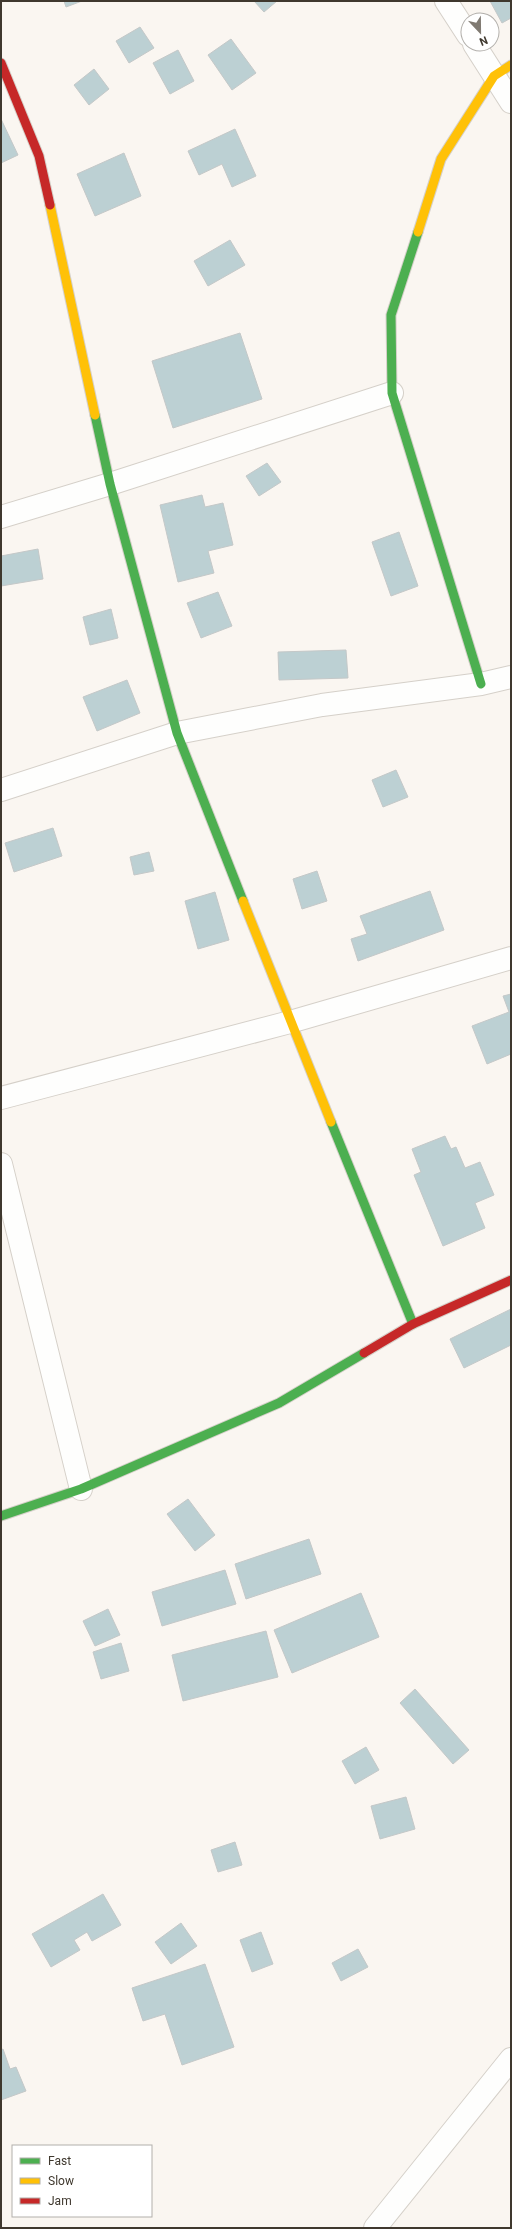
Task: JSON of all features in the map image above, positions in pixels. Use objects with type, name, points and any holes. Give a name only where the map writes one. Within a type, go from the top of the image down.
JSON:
[{"type":"street","points":[[446,1],[460,23]]},
{"type":"street","points":[[483,52],[503,70],[511,102]]},
{"type":"street","points":[[1,62],[39,156],[110,484],[177,733],[290,1022],[413,1324]]},
{"type":"street","points":[[481,684],[392,393],[391,315],[413,243],[442,159],[503,70]]},
{"type":"street","points":[[1,517],[110,484],[392,393]]},
{"type":"street","points":[[1,790],[177,733],[322,705],[481,684],[511,676]]},
{"type":"street","points":[[1,1098],[290,1022],[511,958]]},
{"type":"street","points":[[1,1164],[81,1489]]},
{"type":"street","points":[[1,1516],[81,1489],[279,1402],[413,1324],[511,1280]]},
{"type":"street","points":[[375,2228],[511,2059]]},
{"type":"building","points":[[64,1],[82,1],[66,7]]},
{"type":"building","points":[[254,1],[277,1],[264,12]]},
{"type":"building","points":[[490,1],[511,1],[511,18],[502,23],[500,19],[500,12],[496,12]]},
{"type":"building","points":[[140,27],[154,48],[129,63],[116,41]]},
{"type":"building","points":[[231,39],[256,73],[232,90],[208,55]]},
{"type":"building","points":[[178,50],[194,81],[170,94],[153,63]]},
{"type":"building","points":[[94,69],[109,89],[89,105],[74,85]]},
{"type":"building","points":[[1,119],[18,155],[1,163]]},
{"type":"building","points":[[235,129],[256,176],[232,187],[222,164],[199,175],[188,151]]},
{"type":"building","points":[[124,153],[141,196],[95,216],[77,174]]},
{"type":"building","points":[[230,240],[245,265],[208,286],[194,261]]},
{"type":"building","points":[[240,333],[262,399],[173,428],[152,361]]},
{"type":"building","points":[[267,463],[281,482],[259,496],[246,476]]},
{"type":"building","points":[[202,495],[205,507],[223,503],[233,545],[208,551],[214,573],[178,582],[160,505]]},
{"type":"building","points":[[399,532],[418,586],[391,596],[372,542]]},
{"type":"building","points":[[38,549],[43,579],[1,586],[1,556]]},
{"type":"building","points":[[218,592],[232,626],[201,638],[187,603]]},
{"type":"building","points":[[111,609],[118,638],[90,645],[83,617]]},
{"type":"building","points":[[346,650],[348,678],[279,680],[278,652]]},
{"type":"building","points":[[127,680],[140,713],[97,731],[83,697]]},
{"type":"building","points":[[396,770],[408,797],[383,807],[372,780]]},
{"type":"building","points":[[53,828],[62,856],[14,872],[5,843]]},
{"type":"building","points":[[149,852],[154,871],[134,875],[130,857]]},
{"type":"building","points":[[317,871],[327,901],[302,909],[293,879]]},
{"type":"building","points":[[430,891],[444,930],[358,961],[351,939],[367,934],[360,916]]},
{"type":"building","points":[[215,892],[229,940],[198,949],[185,901]]},
{"type":"building","points":[[511,994],[511,1054],[487,1064],[472,1026],[509,1012],[503,996]]},
{"type":"building","points":[[445,1136],[451,1149],[456,1147],[465,1168],[480,1162],[494,1195],[475,1203],[485,1228],[443,1246],[414,1175],[421,1172],[412,1149]]},
{"type":"building","points":[[511,1309],[511,1345],[464,1368],[450,1339]]},
{"type":"building","points":[[188,1499],[215,1535],[195,1551],[167,1514]]},
{"type":"building","points":[[309,1539],[321,1574],[246,1599],[235,1564]]},
{"type":"building","points":[[225,1570],[236,1604],[162,1626],[152,1592]]},
{"type":"building","points":[[361,1593],[379,1637],[292,1673],[274,1630]]},
{"type":"building","points":[[108,1609],[120,1635],[95,1646],[83,1621]]},
{"type":"building","points":[[266,1631],[278,1677],[183,1701],[172,1655]]},
{"type":"building","points":[[121,1643],[129,1671],[101,1679],[93,1652]]},
{"type":"building","points":[[415,1689],[469,1750],[453,1764],[400,1703]]},
{"type":"building","points":[[366,1747],[379,1770],[355,1784],[342,1761]]},
{"type":"building","points":[[406,1797],[415,1829],[380,1839],[371,1806]]},
{"type":"building","points":[[235,1842],[242,1865],[218,1872],[211,1850]]},
{"type":"building","points":[[103,1894],[121,1925],[92,1941],[87,1932],[74,1940],[80,1950],[51,1967],[32,1934]]},
{"type":"building","points":[[181,1923],[197,1946],[171,1964],[155,1942]]},
{"type":"building","points":[[261,1932],[273,1964],[252,1972],[240,1940]]},
{"type":"building","points":[[358,1949],[368,1967],[341,1981],[332,1963]]},
{"type":"building","points":[[205,1964],[234,2047],[182,2065],[165,2014],[143,2021],[132,1988]]},
{"type":"building","points":[[3,2049],[10,2069],[16,2067],[26,2091],[1,2100],[1,2050]]},
{"type":"traffic: fast","points":[[418,232],[391,315],[392,393],[481,684]]},
{"type":"traffic: fast","points":[[95,415],[110,484],[177,733],[243,901]]},
{"type":"traffic: fast","points":[[331,1122],[413,1324]]},
{"type":"traffic: fast","points":[[1,1516],[81,1489],[279,1403],[364,1353]]},
{"type":"traffic: slow","points":[[418,232],[441,159],[494,76],[511,65]]},
{"type":"traffic: slow","points":[[50,205],[95,415]]},
{"type":"traffic: slow","points":[[243,901],[331,1122]]},
{"type":"traffic: jam","points":[[1,63],[39,156],[50,205]]},
{"type":"traffic: jam","points":[[364,1353],[413,1324],[511,1280]]}]
